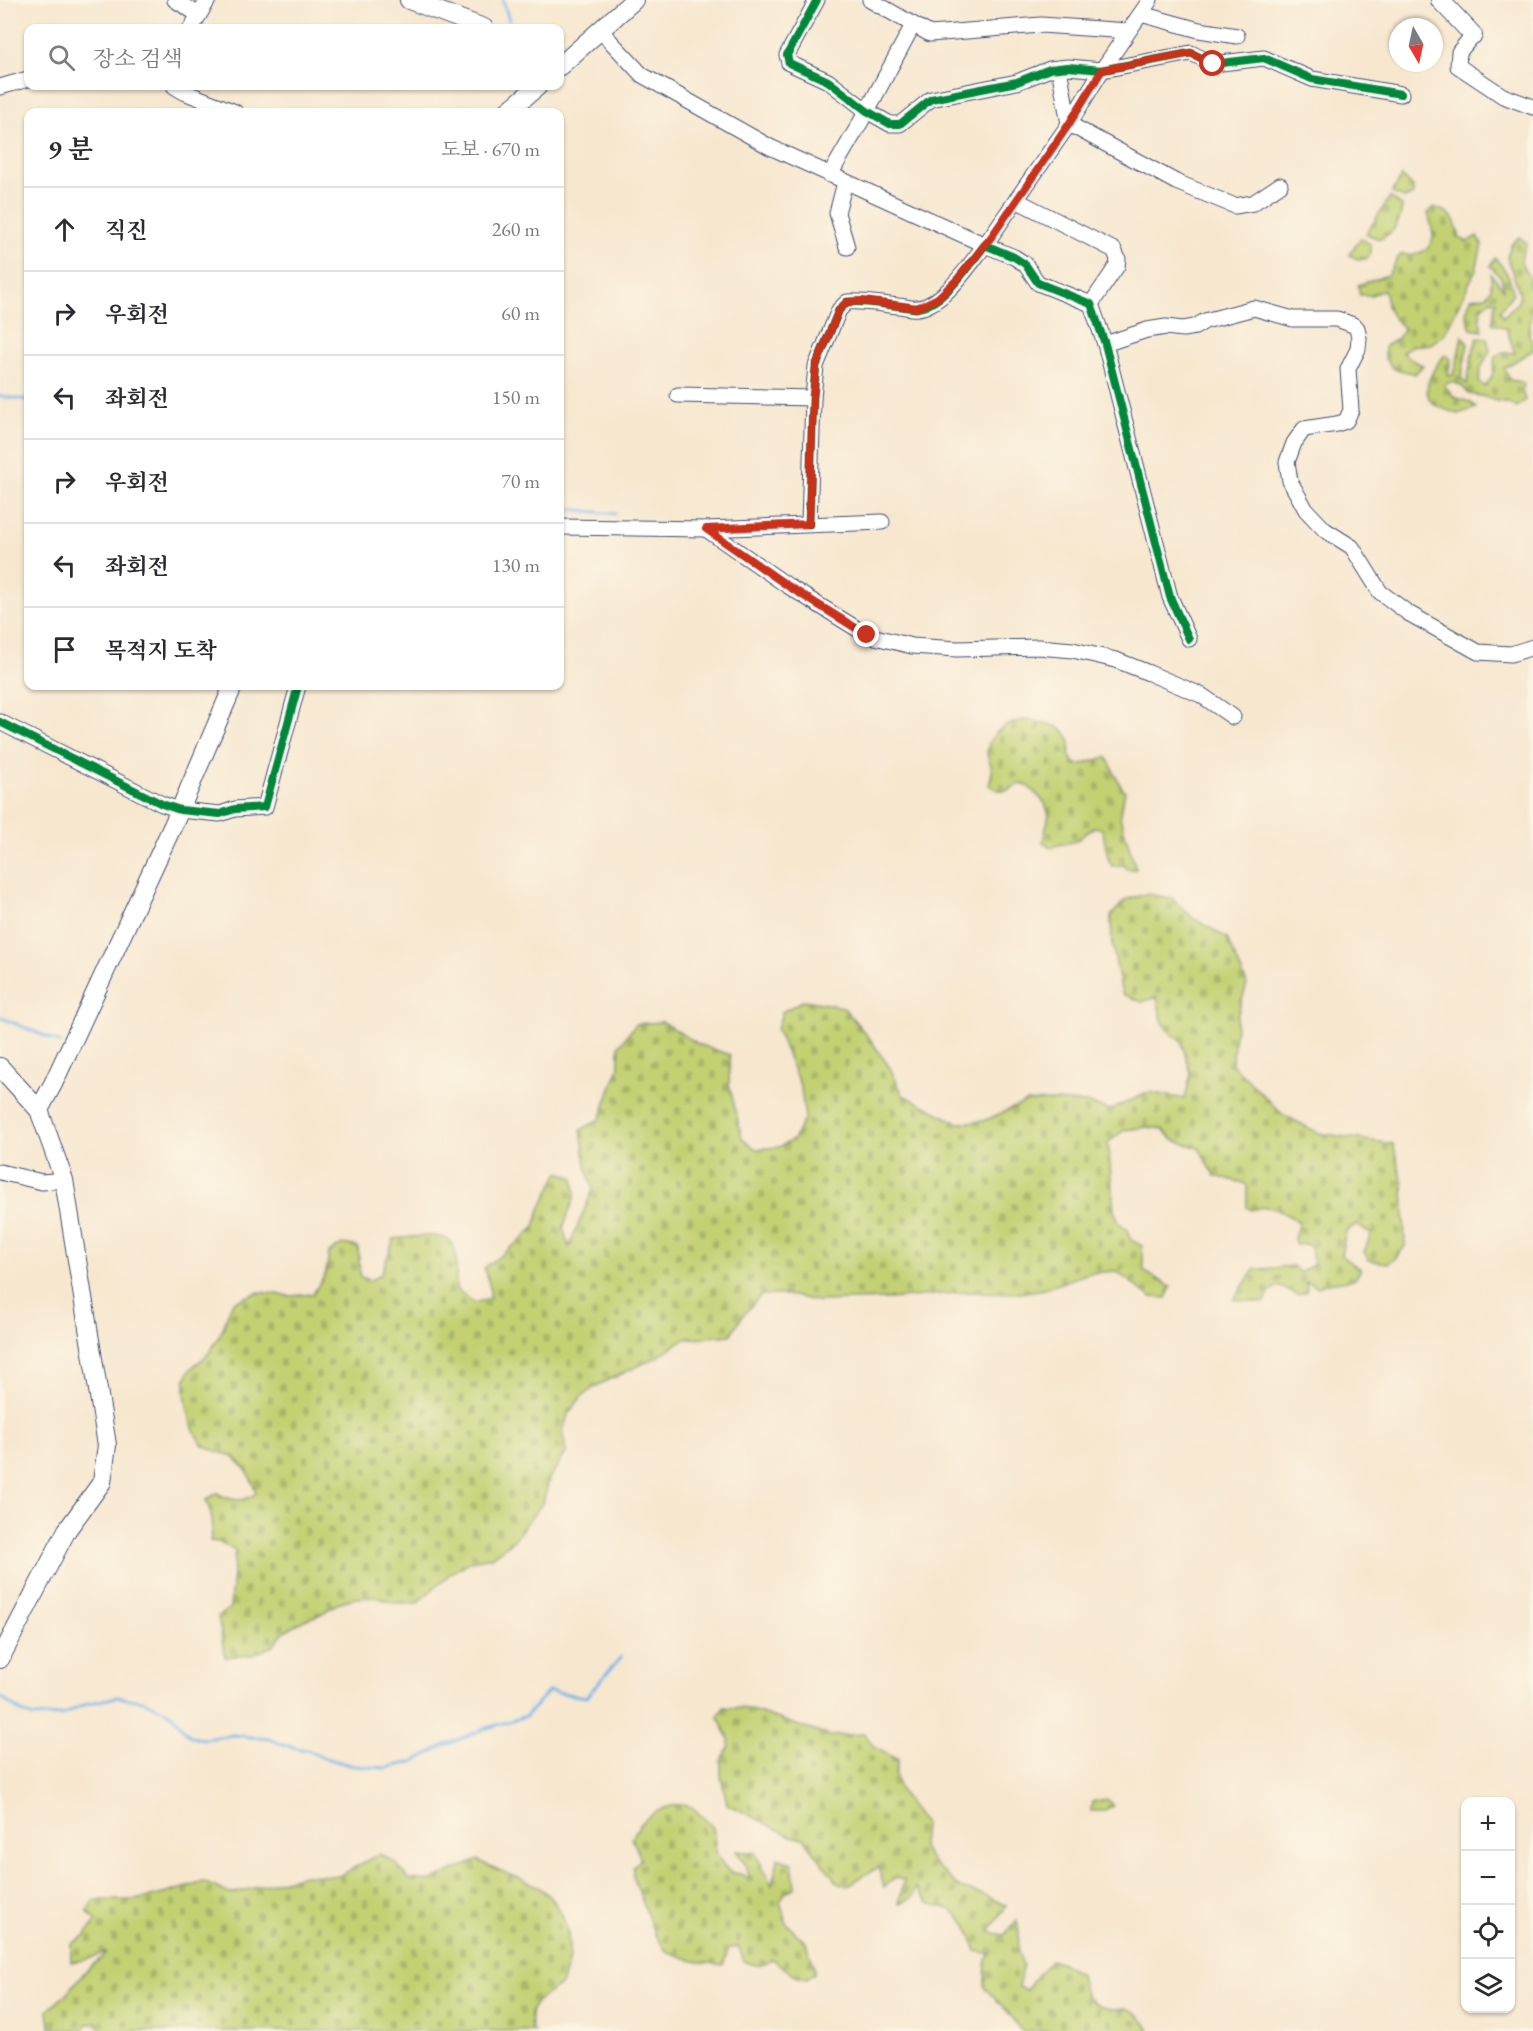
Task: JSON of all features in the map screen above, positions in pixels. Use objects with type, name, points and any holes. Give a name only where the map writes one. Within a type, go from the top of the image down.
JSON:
[{"type":"main road","points":[[409,0],[473,24]]},
{"type":"main road","points":[[564,59],[634,0]]},
{"type":"main road","points":[[1440,0],[1473,35]]},
{"type":"main road","points":[[512,108],[533,90]]},
{"type":"main road","points":[[39,1110],[180,810],[231,690]]},
{"type":"main road","points":[[0,1067],[39,1110],[64,1180],[87,1329],[105,1419],[107,1445],[102,1482],[67,1530],[0,1659]]},
{"type":"street","points":[[175,0],[199,15]]},
{"type":"street","points":[[194,24],[208,0]]},
{"type":"street","points":[[817,0],[787,55],[789,63],[828,81],[867,111],[890,124],[900,124],[931,99],[1017,82],[1059,68],[1102,70],[1191,53],[1213,64],[1263,58],[1311,79],[1401,93]]},
{"type":"street","points":[[870,0],[930,34],[1041,25],[1128,31]]},
{"type":"street","points":[[809,524],[816,366],[839,310],[847,302],[862,301],[917,308],[938,298],[957,280],[985,245],[1069,124],[1102,70],[1150,0]]},
{"type":"street","points":[[1141,14],[1199,30],[1237,36]]},
{"type":"street","points":[[830,175],[913,24]]},
{"type":"street","points":[[600,30],[642,75],[770,147],[1014,256],[1025,264],[1038,283],[1091,304],[1105,344],[1170,597],[1189,639]]},
{"type":"street","points":[[1473,35],[1459,52],[1458,66],[1503,96],[1533,107]]},
{"type":"street","points":[[1059,68],[1069,124]]},
{"type":"street","points":[[0,87],[24,80]]},
{"type":"street","points":[[181,90],[225,108]]},
{"type":"street","points":[[1069,124],[1176,182],[1235,206],[1253,203],[1280,185]]},
{"type":"street","points":[[845,182],[837,213],[847,247]]},
{"type":"street","points":[[1016,200],[1114,250],[1118,259],[1117,266],[1091,304]]},
{"type":"street","points":[[1105,344],[1147,330],[1166,327],[1183,329],[1196,327],[1205,321],[1254,308],[1293,319],[1337,319],[1353,325],[1357,328],[1359,338],[1358,349],[1348,369],[1351,410],[1346,421],[1304,429],[1294,443],[1287,462],[1290,481],[1295,491],[1312,517],[1325,530],[1352,548],[1380,592],[1408,613],[1478,652],[1510,654],[1533,647]]},
{"type":"street","points":[[678,396],[813,398]]},
{"type":"street","points":[[564,527],[706,529],[882,522]]},
{"type":"street","points":[[706,529],[788,586],[867,635],[912,646],[957,649],[1038,647],[1073,650],[1116,660],[1202,695],[1233,717]]},
{"type":"street","points":[[0,722],[162,804],[180,810],[220,814],[242,808],[265,807],[297,690]]},
{"type":"street","points":[[0,1172],[42,1182],[64,1180]]},
{"type":"green space","points":[[1402,176],[1413,187],[1413,196],[1404,198],[1392,193]]},
{"type":"green space","points":[[1390,197],[1402,206],[1396,226],[1380,239],[1366,234]]},
{"type":"green space","points":[[1433,207],[1452,217],[1460,238],[1467,242],[1477,236],[1482,245],[1476,269],[1445,333],[1431,344],[1411,346],[1402,352],[1423,365],[1415,374],[1393,368],[1385,359],[1385,346],[1398,338],[1404,329],[1389,311],[1384,290],[1371,295],[1360,295],[1358,285],[1388,275],[1402,254],[1417,254],[1429,246],[1433,237],[1428,213]]},
{"type":"green space","points":[[1519,237],[1527,243],[1521,263],[1533,287],[1529,336],[1533,342],[1533,350],[1504,368],[1510,380],[1524,384],[1522,391],[1525,400],[1517,407],[1469,394],[1461,385],[1451,382],[1444,385],[1454,397],[1469,402],[1476,408],[1458,414],[1441,408],[1428,397],[1430,377],[1445,355],[1451,359],[1448,375],[1452,376],[1462,336],[1468,344],[1461,378],[1467,384],[1473,350],[1478,338],[1487,338],[1490,351],[1481,368],[1479,382],[1485,387],[1492,377],[1495,357],[1503,352],[1515,353],[1506,328],[1492,323],[1496,302],[1491,300],[1481,308],[1480,320],[1483,331],[1471,329],[1466,313],[1471,298],[1487,296],[1491,289],[1491,274],[1504,290],[1501,277],[1490,266],[1495,258],[1507,274],[1513,293],[1500,311],[1503,317],[1518,302],[1520,294],[1507,257],[1511,245]]},
{"type":"green space","points":[[1361,238],[1371,245],[1371,253],[1368,258],[1360,260],[1349,255]]},
{"type":"green space","points":[[1026,720],[1058,727],[1064,731],[1070,745],[1069,755],[1074,763],[1080,765],[1106,757],[1125,791],[1120,817],[1136,869],[1127,869],[1124,865],[1112,866],[1102,829],[1095,827],[1075,841],[1052,848],[1043,842],[1049,815],[1045,803],[1028,786],[1019,784],[1008,790],[1001,790],[989,785],[992,771],[987,752],[992,738],[1007,725]]},
{"type":"green space","points":[[1146,894],[1171,898],[1193,918],[1227,938],[1247,984],[1237,1016],[1232,1064],[1282,1114],[1318,1133],[1393,1144],[1403,1184],[1405,1246],[1397,1257],[1388,1263],[1369,1260],[1364,1252],[1371,1234],[1357,1224],[1346,1231],[1341,1255],[1361,1269],[1355,1279],[1318,1287],[1306,1282],[1307,1292],[1297,1295],[1278,1286],[1270,1292],[1264,1303],[1234,1299],[1254,1270],[1293,1266],[1300,1273],[1314,1264],[1311,1248],[1306,1244],[1296,1245],[1294,1239],[1299,1222],[1270,1208],[1251,1210],[1247,1207],[1247,1186],[1244,1183],[1215,1176],[1199,1148],[1173,1140],[1162,1129],[1148,1127],[1124,1130],[1108,1143],[1114,1210],[1120,1225],[1128,1230],[1131,1240],[1142,1246],[1144,1271],[1171,1287],[1166,1298],[1150,1297],[1116,1271],[1089,1273],[1044,1289],[1019,1293],[967,1292],[888,1299],[817,1301],[787,1295],[761,1295],[730,1335],[684,1339],[657,1357],[598,1385],[582,1396],[568,1414],[563,1431],[566,1453],[550,1477],[543,1502],[513,1541],[491,1557],[471,1561],[451,1573],[417,1603],[395,1603],[376,1597],[355,1598],[340,1602],[285,1631],[273,1646],[252,1655],[225,1657],[218,1616],[230,1608],[235,1550],[219,1542],[210,1541],[212,1520],[206,1500],[217,1493],[227,1498],[242,1500],[256,1493],[241,1463],[231,1456],[208,1448],[200,1441],[189,1415],[185,1385],[190,1370],[208,1353],[219,1336],[233,1302],[259,1292],[290,1296],[313,1294],[326,1273],[329,1253],[342,1244],[358,1247],[360,1277],[371,1280],[381,1274],[394,1239],[426,1236],[449,1240],[453,1245],[456,1261],[456,1289],[474,1303],[490,1298],[490,1287],[484,1268],[535,1227],[540,1209],[559,1172],[574,1178],[575,1196],[563,1228],[569,1247],[593,1189],[586,1165],[581,1130],[600,1119],[619,1067],[619,1046],[636,1024],[663,1022],[698,1044],[730,1055],[729,1084],[742,1138],[756,1149],[779,1147],[793,1140],[805,1118],[801,1088],[777,1030],[782,1012],[804,1000],[843,1007],[870,1039],[890,1068],[903,1095],[958,1123],[984,1121],[1026,1102],[1086,1103],[1110,1110],[1149,1092],[1185,1099],[1191,1073],[1181,1041],[1165,1027],[1157,997],[1142,1002],[1122,994],[1112,943],[1111,916],[1125,900]]},
{"type":"green space","points":[[724,1707],[749,1709],[829,1736],[865,1734],[875,1748],[898,1760],[895,1775],[901,1792],[924,1823],[922,1847],[933,1863],[960,1888],[985,1895],[1006,1906],[989,1932],[1004,1935],[1017,1920],[1018,1952],[1023,1966],[1019,1987],[1026,1990],[1050,1960],[1060,1962],[1080,1974],[1085,1993],[1093,2002],[1104,2008],[1134,2011],[1150,2031],[1021,2031],[1012,2017],[985,1987],[986,1959],[990,1954],[976,1951],[967,1925],[950,1909],[929,1903],[916,1888],[913,1897],[899,1904],[904,1880],[896,1878],[884,1887],[878,1867],[847,1886],[836,1881],[804,1838],[791,1836],[727,1804],[721,1776],[721,1761],[729,1746],[729,1739],[718,1717]]},
{"type":"green space","points":[[1107,1799],[1113,1806],[1102,1811],[1091,1811],[1092,1802]]},
{"type":"green space","points":[[684,1804],[693,1808],[713,1827],[716,1852],[731,1873],[741,1874],[750,1879],[745,1864],[736,1851],[755,1853],[772,1885],[778,1858],[792,1863],[795,1887],[785,1893],[780,1902],[787,1924],[806,1943],[814,1966],[814,1973],[806,1979],[797,1977],[772,1959],[759,1965],[744,1961],[738,1946],[729,1948],[723,1965],[694,1961],[666,1951],[654,1933],[633,1876],[633,1867],[641,1859],[632,1838],[641,1824],[653,1814],[667,1807]]},
{"type":"green space","points":[[379,1854],[396,1863],[408,1879],[430,1881],[478,1860],[529,1882],[549,1896],[562,1915],[566,1927],[568,1963],[561,1985],[533,2006],[531,2029],[534,2031],[101,2031],[96,2022],[86,2025],[83,2031],[50,2028],[48,2010],[106,1952],[71,1962],[71,1944],[85,1936],[96,1921],[87,1911],[93,1901],[139,1899],[204,1882],[230,1894],[304,1875],[339,1876]]},
{"type":"waterway","points":[[503,0],[509,20]]},
{"type":"waterway","points":[[0,396],[24,399]]},
{"type":"waterway","points":[[564,508],[615,514]]},
{"type":"waterway","points":[[0,1017],[61,1043]]},
{"type":"waterway","points":[[0,1697],[23,1713],[34,1717],[62,1715],[86,1704],[117,1697],[144,1701],[172,1714],[191,1737],[204,1739],[233,1735],[269,1739],[354,1766],[386,1768],[413,1762],[443,1746],[487,1728],[526,1716],[549,1691],[586,1697],[621,1657]]},
{"type":"cycle path","points":[[817,0],[787,55],[789,63],[828,81],[867,111],[890,124],[900,124],[931,99],[1017,82],[1050,69],[1068,67],[1102,70],[1191,53],[1213,64],[1264,58],[1312,79],[1401,94]]},
{"type":"cycle path","points":[[809,524],[816,366],[839,310],[847,302],[912,308],[927,305],[955,283],[985,245],[1025,264],[1038,283],[1091,304],[1105,344],[1170,597],[1189,639]]},
{"type":"cycle path","points":[[0,722],[162,804],[180,810],[220,814],[235,809],[265,807],[297,690]]},
{"type":"route","points":[[867,635],[788,586],[706,529],[809,524],[816,366],[839,310],[847,302],[862,301],[917,308],[938,298],[957,280],[992,236],[1069,124],[1102,70],[1191,53],[1213,64]]}]
